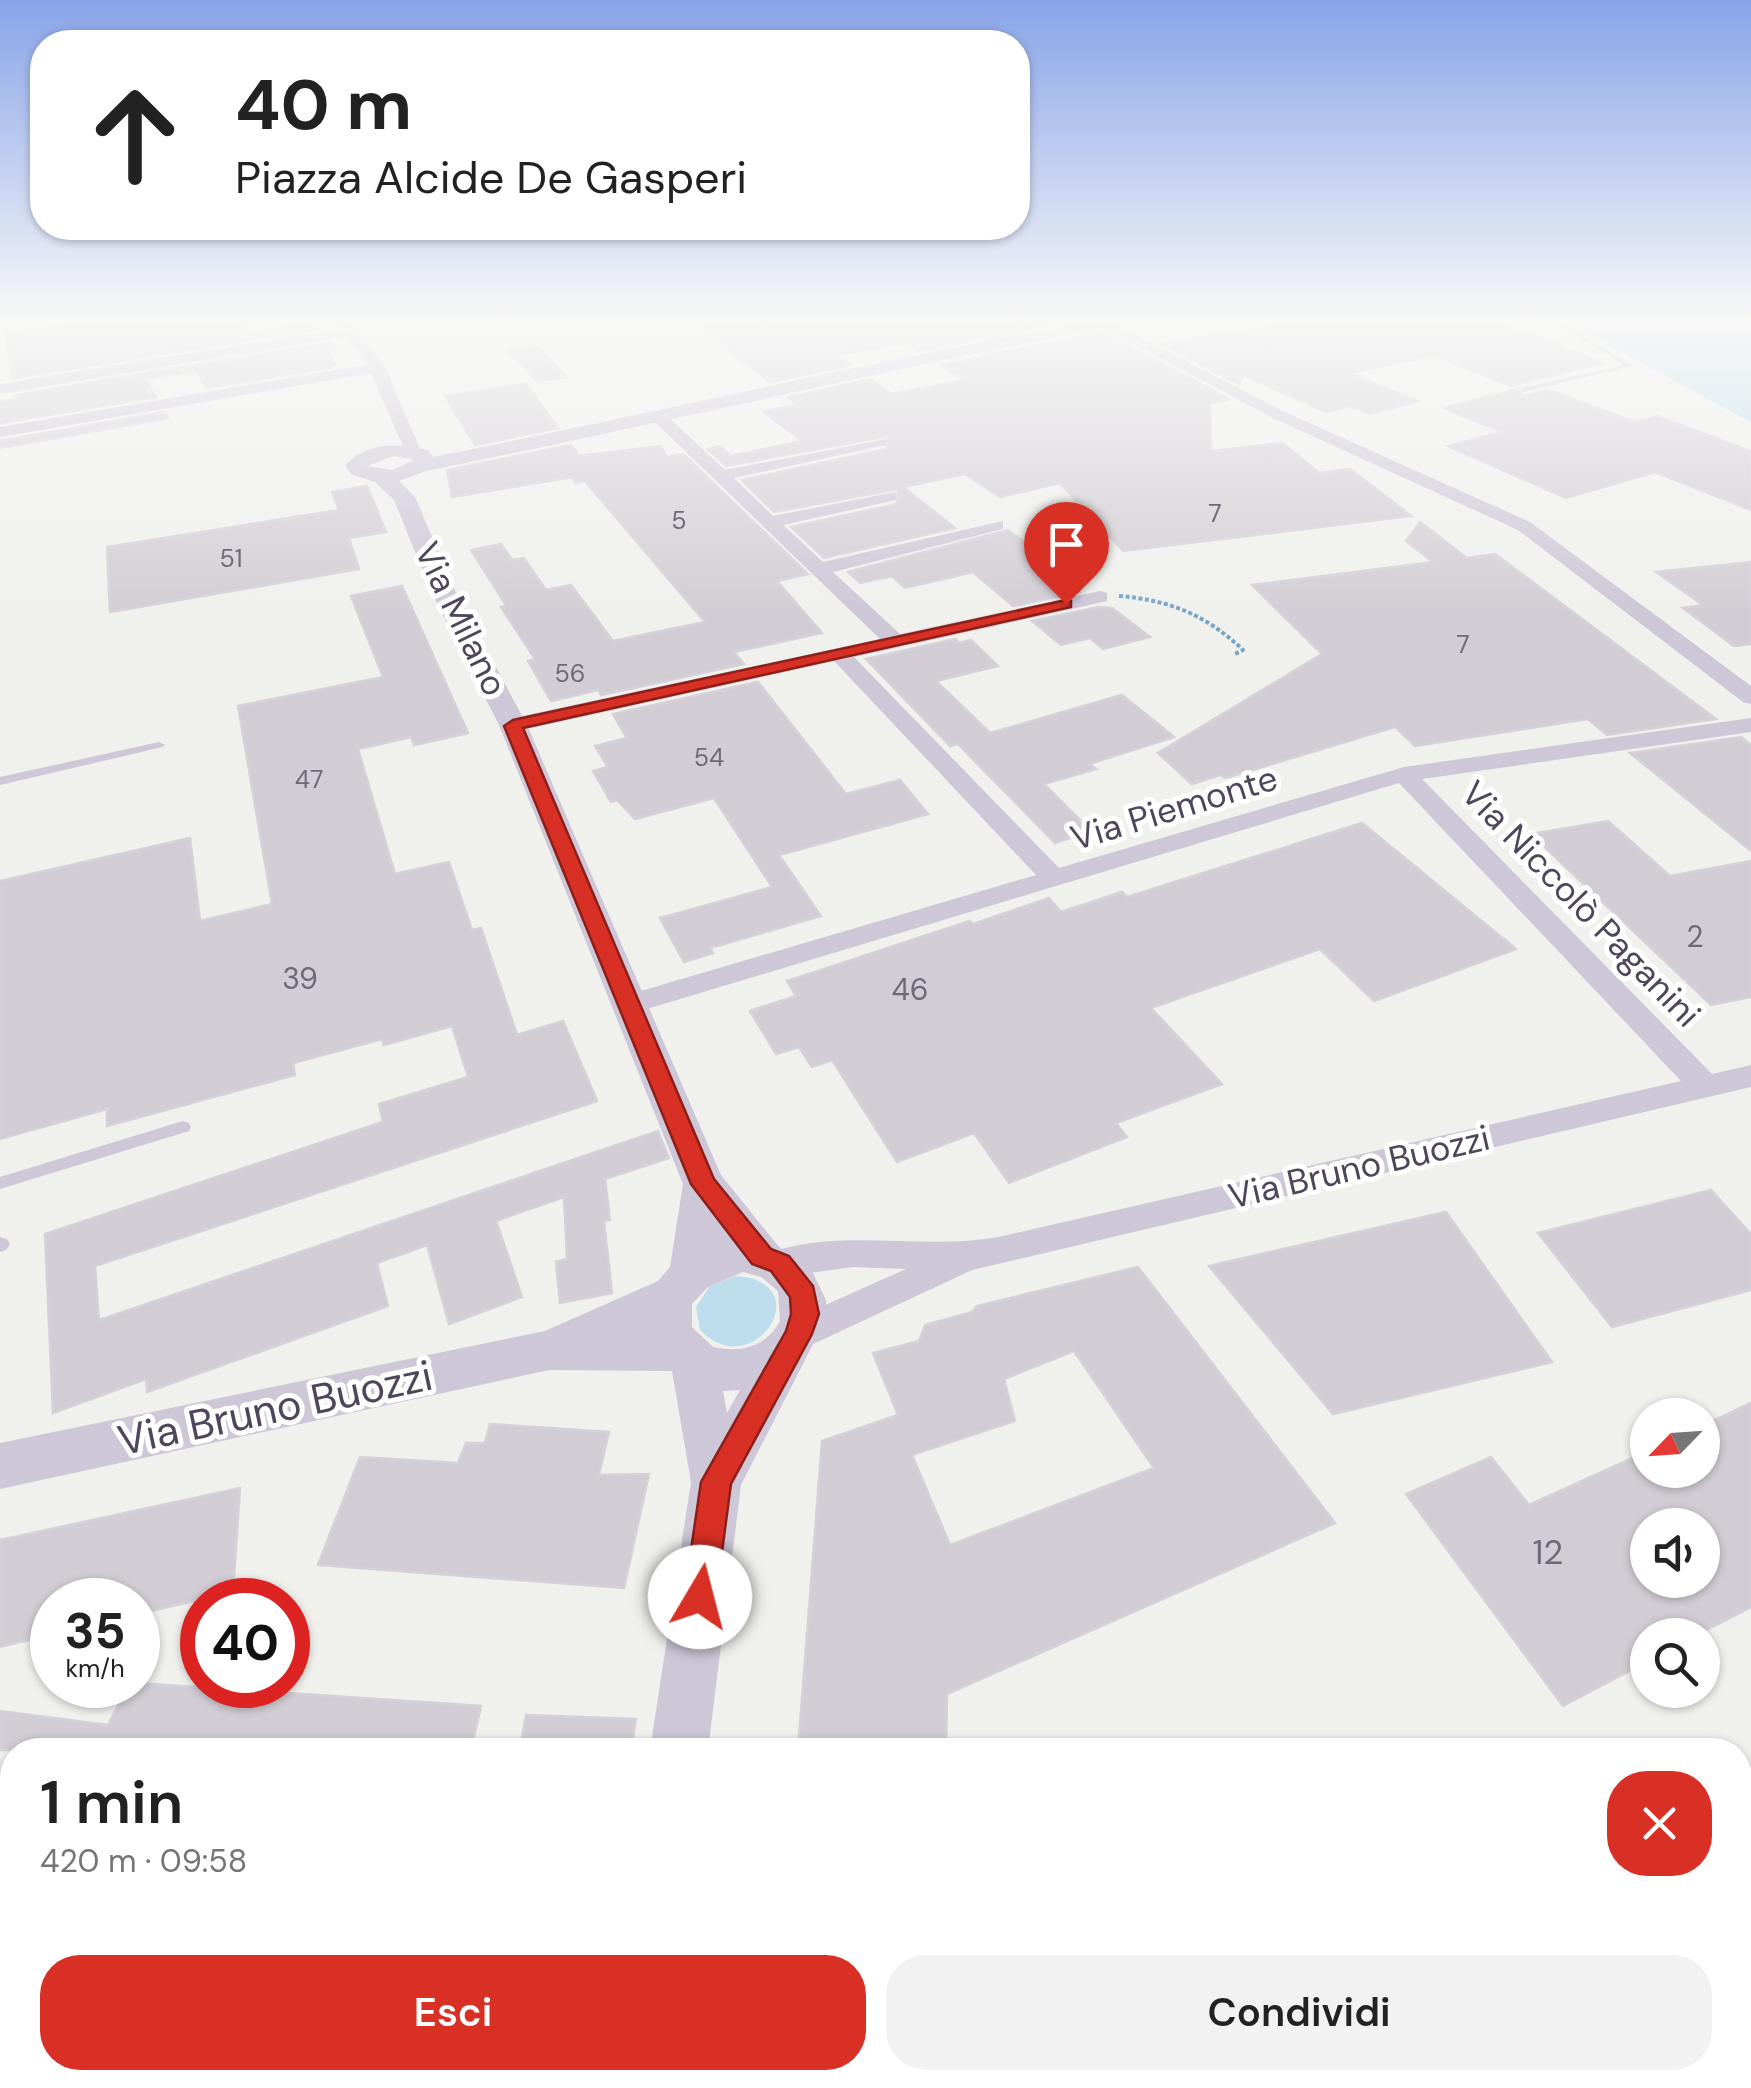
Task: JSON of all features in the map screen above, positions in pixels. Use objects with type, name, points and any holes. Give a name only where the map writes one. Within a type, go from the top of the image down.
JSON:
[{"type":"street","points":[[0,432],[73,419]]},
{"type":"street","points":[[397,419],[409,469]]},
{"type":"street","points":[[400,428],[374,454],[409,469],[652,419]]},
{"type":"street","points":[[662,419],[896,642]]},
{"type":"street","points":[[1291,419],[1524,526],[1751,698]]},
{"type":"street","points":[[721,476],[880,442]]},
{"type":"street","name":"Via Milano","points":[[374,454],[359,462],[358,470],[409,469],[442,591],[513,726],[626,1005],[704,1184],[771,1260]]},
{"type":"street","points":[[770,522],[890,496]]},
{"type":"street","points":[[820,570],[997,525]]},
{"type":"street","points":[[513,726],[1100,597]]},
{"type":"street","points":[[839,654],[1056,880]]},
{"type":"street","name":"Via Piemonte","points":[[626,1005],[1404,774],[1751,725]]},
{"type":"street","name":"Via Niccolò Paganini","points":[[1404,774],[1705,1086]]},
{"type":"street","name":"Via Bruno Buozzi","points":[[793,1341],[966,1258],[1751,1076]]},
{"type":"street","points":[[681,1738],[716,1482],[688,1356],[672,1334],[668,1314],[682,1284],[704,1184]]},
{"type":"street","name":"Via Bruno Buozzi","points":[[771,1260],[853,1253],[966,1258]]},
{"type":"street","points":[[682,1284],[724,1256],[771,1260],[804,1294],[805,1314],[793,1341],[716,1482]]},
{"type":"street","name":"Via Bruno Buozzi","points":[[549,1350],[682,1284]]},
{"type":"street","points":[[688,1356],[732,1371],[772,1360],[793,1341]]},
{"type":"street","name":"Via Bruno Buozzi","points":[[0,1466],[549,1350],[688,1356]]},
{"type":"lane","points":[[0,782],[159,745]]},
{"type":"lane","points":[[0,1182],[183,1127]]},
{"type":"path","points":[[1100,597],[1163,600],[1189,608],[1215,622],[1243,650],[1235,654]]},
{"type":"shaded area","points":[[735,1276],[760,1282],[773,1294],[776,1310],[770,1326],[757,1339],[740,1346],[721,1344],[700,1330],[696,1307],[710,1286]]},
{"type":"building","points":[[123,419],[160,419],[0,448],[0,441]]},
{"type":"building","points":[[459,419],[552,419],[558,428],[475,445]]},
{"type":"building","points":[[774,419],[1210,419],[1211,451],[1283,443],[1319,473],[1350,469],[1411,516],[1123,551],[1060,483],[1000,497],[965,474],[903,487],[955,528],[824,558],[791,527],[897,504],[898,489],[774,512],[742,480],[887,449],[888,436],[726,466],[708,449],[720,446],[731,456],[802,441]]},
{"type":"building","points":[[1472,419],[1666,419],[1751,451],[1751,510],[1655,472],[1566,498],[1448,446],[1502,432]]},
{"type":"building","points":[[571,445],[579,456],[660,446],[667,457],[683,454],[808,574],[777,581],[822,633],[734,652],[744,664],[601,695],[598,690],[551,701],[528,661],[535,659],[471,550],[501,544],[512,560],[524,558],[546,590],[571,585],[613,641],[705,622],[585,481],[575,483],[573,477],[452,497],[447,470]]},
{"type":"building","points":[[367,486],[386,532],[349,538],[359,569],[110,612],[107,547],[339,510],[332,492]]},
{"type":"building","points":[[1420,522],[1467,558],[1495,554],[1716,719],[1607,735],[1588,719],[1415,746],[1395,727],[1226,778],[1220,775],[1192,784],[1158,753],[1322,654],[1252,585],[1433,562],[1406,541]]},
{"type":"building","points":[[1008,530],[1046,558],[1038,560],[1079,592],[1013,606],[973,572],[905,588],[892,576],[860,583],[848,572]]},
{"type":"building","points":[[1751,562],[1751,644],[1734,646],[1683,608],[1703,605],[1656,572]]},
{"type":"building","points":[[402,586],[468,733],[414,745],[411,737],[358,749],[395,874],[449,862],[472,930],[481,928],[517,1035],[563,1021],[597,1101],[95,1266],[99,1320],[658,1131],[669,1158],[605,1179],[610,1220],[604,1221],[612,1293],[560,1303],[556,1262],[567,1259],[564,1197],[496,1221],[522,1297],[449,1324],[427,1245],[377,1263],[388,1306],[147,1392],[146,1379],[53,1413],[45,1234],[383,1122],[379,1104],[468,1077],[452,1026],[384,1045],[382,1039],[293,1063],[295,1075],[107,1126],[107,1109],[0,1139],[0,881],[190,838],[200,921],[272,904],[238,706],[383,677],[351,596]]},
{"type":"building","points":[[1099,607],[1112,608],[1150,637],[1103,649],[1090,638],[1061,645],[1032,621]]},
{"type":"building","points":[[955,639],[959,643],[971,640],[998,666],[936,681],[990,733],[1122,695],[1174,737],[1089,764],[1096,769],[1044,784],[1091,831],[1055,843],[958,744],[950,746],[866,659]]},
{"type":"building","points":[[758,682],[846,794],[900,780],[928,814],[779,855],[821,916],[710,948],[713,953],[684,962],[660,918],[772,887],[714,798],[635,819],[617,800],[611,802],[593,771],[608,767],[595,746],[627,738],[613,714]]},
{"type":"building","points":[[1741,737],[1751,745],[1751,851],[1630,753]]},
{"type":"building","points":[[1608,821],[1670,876],[1751,861],[1751,997],[1711,1005],[1531,834]]},
{"type":"building","points":[[1362,823],[1516,949],[1374,1001],[1320,949],[1151,1008],[1222,1084],[1116,1123],[1127,1137],[1009,1183],[974,1133],[897,1162],[832,1060],[812,1067],[799,1047],[776,1054],[750,1011],[796,996],[787,981],[970,921],[973,924],[1049,898],[1061,912],[1122,892],[1127,897]]},
{"type":"building","points":[[1711,1190],[1751,1234],[1751,1290],[1612,1327],[1538,1233]]},
{"type":"building","points":[[1446,1212],[1552,1362],[1333,1414],[1209,1266]]},
{"type":"building","points":[[1138,1267],[1335,1523],[947,1694],[946,1738],[799,1738],[822,1441],[898,1415],[873,1353],[919,1341],[925,1325],[972,1312],[977,1306]],"holes":[[[1074,1351],[1154,1468],[950,1545],[912,1455],[1015,1421],[1004,1379]]]},
{"type":"building","points":[[1751,1403],[1751,1607],[1720,1623],[1720,1618],[1630,1618],[1630,1671],[1563,1706],[1406,1494],[1491,1457],[1529,1505],[1630,1459],[1630,1488],[1720,1488],[1720,1418]]},
{"type":"building","points":[[490,1424],[609,1432],[599,1475],[649,1474],[624,1588],[318,1565],[360,1457],[458,1463],[466,1443],[485,1443]]},
{"type":"building","points":[[240,1488],[234,1578],[180,1578],[180,1604],[160,1609],[160,1578],[30,1578],[30,1640],[0,1647],[0,1540]]},
{"type":"building","points":[[160,1684],[180,1686],[180,1708],[310,1708],[310,1695],[481,1706],[474,1738],[0,1738],[0,1711],[108,1725],[117,1708],[160,1708]]},
{"type":"building","points":[[526,1715],[636,1719],[633,1738],[522,1738]]},
{"type":"route","points":[[700,1597],[716,1482],[798,1334],[805,1314],[804,1294],[780,1263],[762,1257],[704,1184],[626,1005],[513,726],[1066,604]]}]
